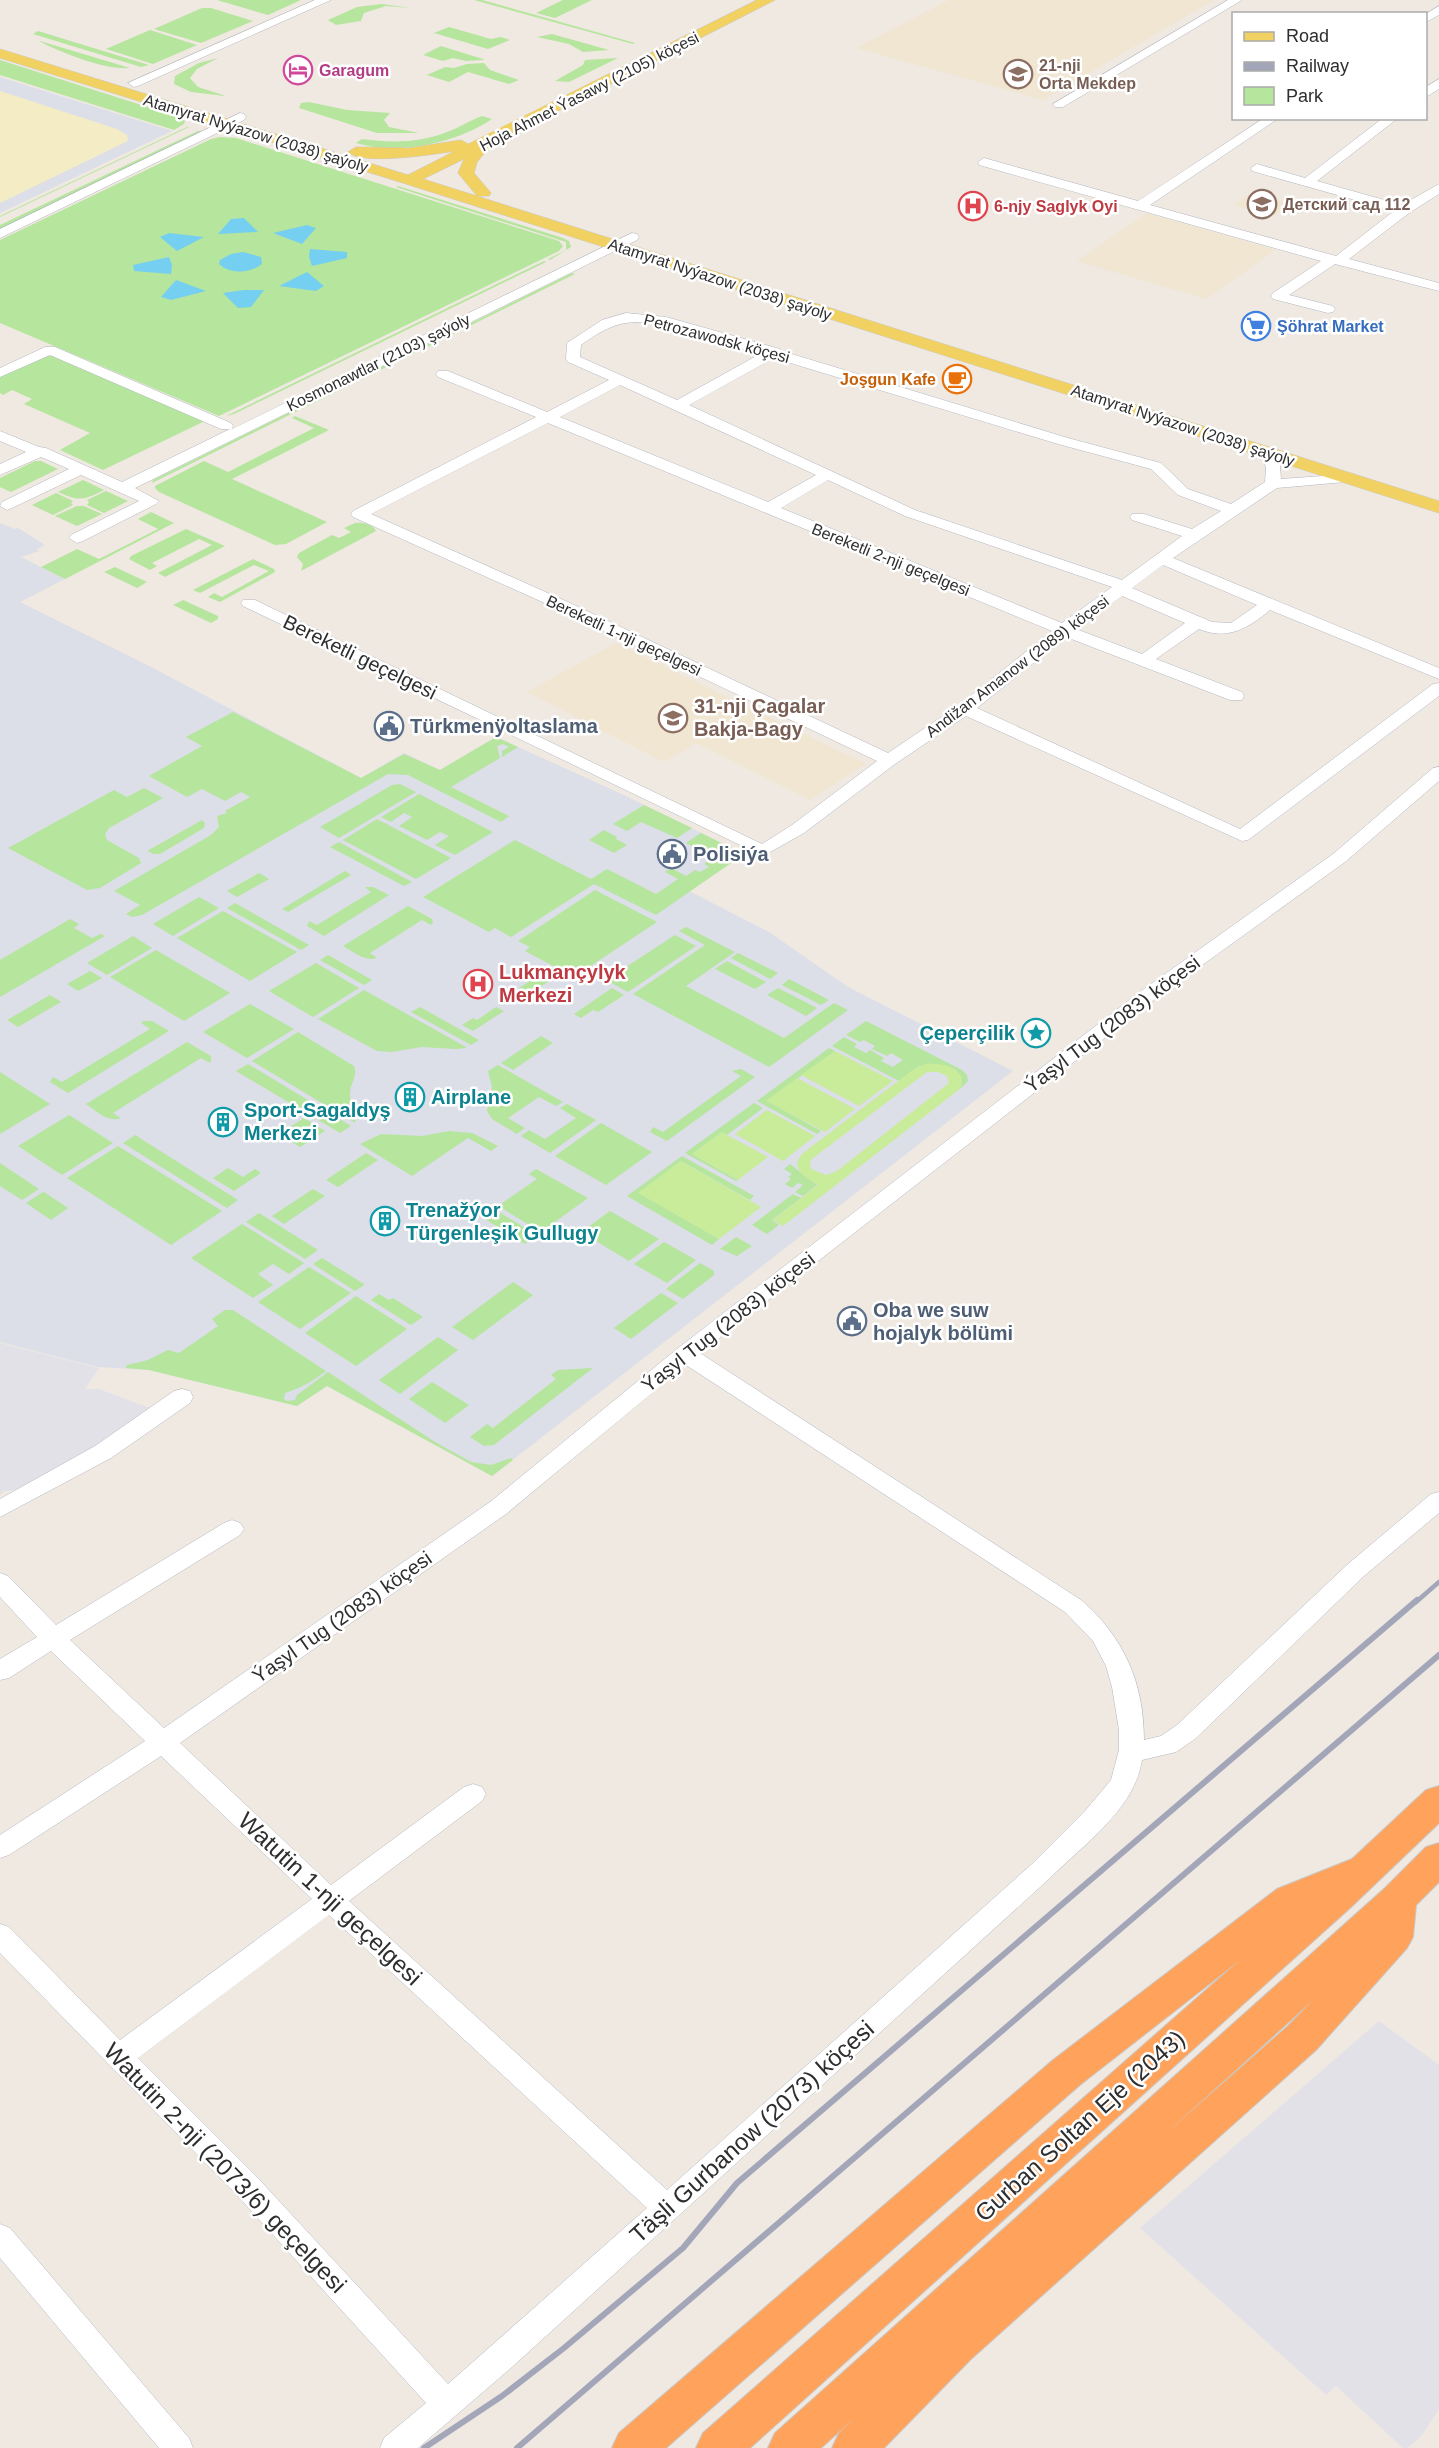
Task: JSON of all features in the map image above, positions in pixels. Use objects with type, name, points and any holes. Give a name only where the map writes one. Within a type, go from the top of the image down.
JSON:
[{"type":"highway","name":"Gurban Soltan Eje (2043)","points":[[718,2448],[1336,1897],[1439,1800]]},
{"type":"highway","name":"Gurban Soltan Eje (2043)","points":[[790,2448],[1439,1858]]},
{"type":"highway","points":[[634,2448],[1067,2072],[1290,1900],[1370,1866]]},
{"type":"highway","points":[[854,2448],[956,2345],[1302,2038],[1394,1937],[1384,1910]]},
{"type":"main road","name":"Hoja Ahmet Ýasawy (2105) köçesi","points":[[410,175],[464,144],[753,0]]},
{"type":"main road","name":"Hoja Ahmet Ýasawy (2105) köçesi","points":[[410,175],[486,143],[768,0]]},
{"type":"main road","name":"Atamyrat Nyýazow (2038) şaýoly","points":[[0,42],[134,83],[226,118],[356,152],[410,175],[483,193],[1345,477],[1438,494]]},
{"type":"main road","name":"Atamyrat Nyýazow (2038) şaýoly","points":[[0,53],[226,118],[1438,494]]},
{"type":"main road","points":[[483,193],[466,173],[470,161],[486,143]]},
{"type":"main road","points":[[356,152],[388,155],[464,144]]},
{"type":"street","points":[[134,83],[325,0]]},
{"type":"street","points":[[1059,104],[1236,0]]},
{"type":"street","points":[[0,222],[226,118]]},
{"type":"street","points":[[0,234],[226,118]]},
{"type":"street","points":[[1139,206],[1270,120]]},
{"type":"street","points":[[1308,182],[1389,120]]},
{"type":"street","points":[[984,162],[1439,287]]},
{"type":"street","points":[[1257,168],[1404,210]]},
{"type":"street","points":[[1328,309],[1278,296],[1336,260],[1404,210],[1439,188]]},
{"type":"street","name":"Kosmonawtlar (2103) şaýoly","points":[[117,485],[226,426],[617,239]]},
{"type":"street","name":"Kosmonawtlar (2103) şaýoly","points":[[117,485],[617,239]]},
{"type":"street","name":"Petrozawodsk köçesi","points":[[1234,510],[1184,493],[1173,485],[1165,471],[1156,466],[1064,441],[666,321],[628,316],[613,319],[602,323],[574,343],[573,360],[678,405],[910,513],[1122,588],[1209,627],[1238,628],[1269,603]]},
{"type":"street","points":[[0,373],[50,350],[226,426]]},
{"type":"street","points":[[678,405],[775,352]]},
{"type":"street","name":"Bereketli 2-nji geçelgesi","points":[[443,374],[1064,630],[1236,696]]},
{"type":"street","points":[[547,417],[620,380]]},
{"type":"street","name":"Bereketli 1-nji geçelgesi","points":[[547,417],[359,514],[574,611],[889,760]]},
{"type":"street","points":[[0,435],[38,452]]},
{"type":"street","points":[[0,470],[41,450],[152,501],[77,538]]},
{"type":"street","points":[[1271,453],[1275,469],[1273,484]]},
{"type":"street","points":[[7,505],[82,469]]},
{"type":"street","points":[[769,508],[828,474]]},
{"type":"street","name":"Andižan Amanow (2089) köçesi","points":[[763,851],[798,829],[889,760],[965,709],[1064,630],[1194,535],[1273,484],[1345,477]]},
{"type":"street","points":[[1138,517],[1194,535]]},
{"type":"street","points":[[1161,559],[1439,674]]},
{"type":"street","name":"Bereketli geçelgesi","points":[[249,603],[763,851]]},
{"type":"street","points":[[1143,661],[1197,622]]},
{"type":"street","points":[[965,709],[1242,836],[1439,688]]},
{"type":"street","name":"Ýaşyl Tug (2083) köçesi","points":[[0,1848],[162,1742],[498,1508],[685,1354],[1144,998],[1339,858],[1439,772]]},
{"type":"street","name":"Täşli Gurbanow (2073) köçesi","points":[[395,2448],[447,2405],[667,2209],[1041,1871],[1123,1782],[1131,1752],[1131,1721],[1116,1661],[1103,1635],[1073,1606],[685,1354]]},
{"type":"street","points":[[0,1509],[103,1452],[182,1398]]},
{"type":"street","points":[[1131,1752],[1167,1745],[1186,1732],[1356,1570],[1439,1500]]},
{"type":"street","points":[[0,1671],[232,1529]]},
{"type":"street","name":"Watutin 1-nji geçelgesi","points":[[0,1582],[54,1639],[162,1742],[667,2209]]},
{"type":"street","points":[[118,2057],[473,1794]]},
{"type":"street","name":"Watutin 2-nji (2073/6) geçelgesi","points":[[0,1935],[245,2184],[447,2405]]},
{"type":"street","points":[[0,2237],[178,2448]]},
{"type":"shaded area","name":"21-nji Orta Mekdep","points":[[949,0],[1214,0],[1043,100],[856,48]]},
{"type":"shaded area","points":[[0,77],[172,131],[0,213]]},
{"type":"shaded area","name":"Детский сад 112","points":[[1252,192],[1291,204],[1273,216],[1234,205]]},
{"type":"shaded area","points":[[1147,213],[1276,250],[1206,299],[1077,261]]},
{"type":"shaded area","points":[[0,523],[18,528],[45,545],[37,549],[39,551],[21,557],[65,579],[20,602],[155,669],[361,778],[404,753],[440,770],[496,737],[626,796],[744,854],[689,891],[769,932],[848,987],[1013,1071],[492,1476],[327,1386],[297,1406],[149,1370],[98,1367],[0,1342]]},
{"type":"shaded area","name":"31-nji Çagalar Bakja-Bagy","points":[[616,643],[866,764],[810,800],[696,743],[664,762],[527,692]]},
{"type":"shaded area","points":[[0,1343],[99,1368],[85,1389],[99,1389],[155,1410],[26,1490],[4,1491],[0,1494]]},
{"type":"shaded area","points":[[1379,2021],[1439,2065],[1439,2409],[1422,2435],[1408,2448],[1403,2448],[1336,2386],[1326,2395],[1140,2228]]},
{"type":"green space","points":[[217,0],[301,0],[268,15]]},
{"type":"green space","points":[[474,0],[482,0],[635,43],[633,44]]},
{"type":"green space","points":[[563,0],[592,0],[555,18],[536,13]]},
{"type":"green space","points":[[382,4],[411,8],[386,6],[364,13],[361,21],[336,25],[328,20],[357,7]]},
{"type":"green space","points":[[202,8],[211,8],[253,21],[201,43],[154,29]]},
{"type":"green space","points":[[449,27],[491,39],[501,37],[510,40],[488,49],[434,33]]},
{"type":"green space","points":[[150,30],[197,45],[153,64],[106,49]]},
{"type":"green space","points":[[38,31],[149,65],[141,67],[33,34]]},
{"type":"green space","points":[[552,34],[609,50],[583,52],[569,44],[537,37]]},
{"type":"green space","points":[[39,41],[130,68],[96,64]]},
{"type":"green space","points":[[441,46],[484,60],[466,61],[453,58],[443,61],[423,55]]},
{"type":"green space","points":[[218,58],[197,69],[190,78],[198,87],[226,96],[191,92],[174,84],[175,76],[199,63]]},
{"type":"green space","points":[[618,58],[569,82],[555,81],[583,65],[585,60]]},
{"type":"green space","points":[[0,60],[179,117],[185,121],[184,124],[174,130],[0,75]]},
{"type":"green space","points":[[484,63],[490,70],[519,80],[509,84],[468,72],[449,82],[427,75],[445,67],[454,68],[467,64]]},
{"type":"green space","points":[[309,102],[347,110],[390,113],[384,120],[389,127],[419,133],[377,133],[299,108],[301,103]]},
{"type":"green space","points":[[482,116],[492,119],[462,135],[427,145],[390,148],[356,143],[362,139],[395,141],[437,136]]},
{"type":"green space","points":[[189,127],[0,217],[0,216]]},
{"type":"green space","points":[[198,131],[203,131],[0,229],[0,225]]},
{"type":"green space","points":[[236,138],[559,241],[563,246],[559,251],[219,416],[0,323],[0,240],[211,139]]},
{"type":"green space","points":[[396,187],[563,238],[569,241],[571,247],[550,260],[548,259],[566,250],[566,242]]},
{"type":"green space","points":[[544,261],[546,262],[226,416]]},
{"type":"green space","points":[[572,273],[575,274],[152,483],[153,480]]},
{"type":"green space","points":[[46,356],[53,356],[205,421],[103,470],[60,450],[90,433],[24,404],[32,399],[12,390],[3,395],[0,393],[0,376]]},
{"type":"green space","points":[[295,416],[329,430],[232,479],[327,522],[286,544],[275,545],[159,492],[155,488],[204,461],[228,472],[314,428],[292,418]]},
{"type":"green space","points":[[35,461],[41,461],[58,469],[11,492],[0,487],[0,478]]},
{"type":"green space","points":[[83,480],[104,490],[82,499],[58,492]]},
{"type":"green space","points":[[106,491],[128,501],[104,513],[87,505],[89,502],[87,500]]},
{"type":"green space","points":[[56,493],[73,501],[71,503],[73,505],[53,515],[32,505]]},
{"type":"green space","points":[[77,506],[84,506],[102,514],[77,526],[55,516]]},
{"type":"green space","points":[[151,512],[174,523],[65,579],[41,567],[77,549],[99,559],[158,529],[138,519]]},
{"type":"green space","points":[[355,523],[367,524],[376,531],[301,571],[303,564],[297,557],[299,553],[332,535],[339,538],[351,532],[344,528]]},
{"type":"green space","points":[[186,529],[225,546],[165,577],[158,573],[212,545],[199,539],[152,563],[157,566],[150,570],[129,559],[131,556]]},
{"type":"green space","points":[[253,559],[274,569],[275,572],[220,602],[208,597],[214,593],[222,597],[269,571],[254,565],[200,593],[193,590]]},
{"type":"green space","points":[[115,567],[147,582],[137,588],[104,572]]},
{"type":"green space","points":[[183,600],[218,616],[218,619],[211,623],[173,605]]},
{"type":"green space","points":[[233,712],[361,778],[404,754],[440,770],[496,737],[518,747],[502,757],[502,751],[509,747],[503,744],[497,746],[500,758],[451,787],[509,816],[501,822],[408,775],[388,774],[142,915],[132,917],[126,914],[140,905],[114,891],[211,835],[219,827],[217,816],[227,813],[225,811],[250,797],[241,792],[225,801],[202,789],[187,797],[149,776],[202,746],[186,737]]},
{"type":"green space","points":[[400,784],[416,792],[339,838],[320,827],[392,785]]},
{"type":"green space","points":[[144,788],[163,798],[109,828],[105,834],[107,840],[139,858],[141,863],[100,888],[87,890],[8,848],[114,790],[127,797]]},
{"type":"green space","points":[[419,794],[493,832],[455,855],[435,845],[449,836],[440,832],[427,840],[399,826],[412,817],[404,813],[391,822],[381,817]]},
{"type":"green space","points":[[644,805],[692,828],[677,838],[641,822],[627,831],[613,824]]},
{"type":"green space","points":[[377,819],[451,858],[416,879],[343,840]]},
{"type":"green space","points":[[202,820],[205,823],[204,828],[160,854],[147,851]]},
{"type":"green space","points":[[604,830],[627,845],[614,853],[589,840]]},
{"type":"green space","points":[[701,833],[744,854],[656,915],[594,884],[511,937],[495,928],[489,932],[423,897],[515,840],[591,879],[607,869],[656,894],[678,879],[665,872],[671,868],[686,876],[695,870],[700,872],[709,867],[704,864],[714,857],[686,843]]},
{"type":"green space","points":[[339,842],[412,882],[404,886],[330,847]]},
{"type":"green space","points":[[345,871],[351,875],[288,912],[282,909]]},
{"type":"green space","points":[[259,873],[269,879],[237,897],[227,891]]},
{"type":"green space","points":[[365,887],[373,887],[389,895],[324,936],[307,926],[309,921],[317,925],[371,892]]},
{"type":"green space","points":[[595,890],[657,922],[574,977],[525,951],[530,947],[518,941]]},
{"type":"green space","points":[[199,897],[219,908],[173,936],[153,924]]},
{"type":"green space","points":[[235,903],[309,945],[301,950],[227,908]]},
{"type":"green space","points":[[408,906],[432,919],[433,923],[431,925],[422,920],[370,953],[377,958],[364,958],[343,946]]},
{"type":"green space","points":[[223,911],[297,952],[250,981],[177,938]]},
{"type":"green space","points":[[70,919],[79,924],[74,928],[92,938],[101,934],[105,936],[0,997],[0,960]]},
{"type":"green space","points":[[686,927],[735,952],[686,986],[784,1038],[834,1003],[848,1010],[769,1067],[633,994],[705,945],[679,931]]},
{"type":"green space","points":[[675,935],[696,946],[628,992],[606,980]]},
{"type":"green space","points":[[133,936],[152,948],[107,975],[87,963]]},
{"type":"green space","points":[[156,950],[230,993],[184,1021],[110,977]]},
{"type":"green space","points":[[738,953],[778,973],[770,979],[731,958]]},
{"type":"green space","points":[[328,955],[372,980],[364,985],[320,960]]},
{"type":"green space","points":[[727,961],[766,982],[755,989],[715,969]]},
{"type":"green space","points":[[316,963],[359,988],[313,1017],[269,991]]},
{"type":"green space","points":[[548,969],[559,975],[530,993],[519,988]]},
{"type":"green space","points":[[90,971],[102,978],[78,991],[67,984]]},
{"type":"green space","points":[[789,979],[829,1000],[821,1005],[782,985]]},
{"type":"green space","points":[[612,988],[624,995],[598,1012],[593,1010],[581,1018],[574,1014]]},
{"type":"green space","points":[[778,988],[817,1008],[806,1016],[767,995]]},
{"type":"green space","points":[[364,990],[466,1048],[421,1047],[392,1052],[377,1051],[318,1019]]},
{"type":"green space","points":[[50,995],[61,1002],[18,1027],[7,1020]]},
{"type":"green space","points":[[250,1004],[294,1029],[247,1058],[203,1032]]},
{"type":"green space","points":[[420,1007],[479,1040],[471,1045],[411,1012]]},
{"type":"green space","points":[[496,1007],[504,1011],[473,1031],[462,1025],[473,1018],[477,1020]]},
{"type":"green space","points":[[152,1021],[169,1031],[68,1093],[50,1082],[53,1077],[62,1082],[150,1029],[141,1023]]},
{"type":"green space","points":[[866,1021],[962,1070],[967,1075],[968,1081],[961,1088],[962,1078],[955,1069],[919,1066],[899,1081],[832,1046],[844,1037],[857,1044],[854,1047],[866,1053],[870,1050],[884,1058],[881,1061],[893,1067],[903,1060],[891,1053],[887,1056],[872,1049],[875,1046],[864,1040],[860,1042],[846,1035]]},
{"type":"green space","points":[[298,1032],[354,1066],[355,1073],[350,1094],[355,1123],[252,1061]]},
{"type":"green space","points":[[541,1036],[553,1043],[513,1070],[501,1063]]},
{"type":"green space","points":[[187,1042],[211,1056],[210,1063],[201,1058],[113,1113],[121,1118],[107,1118],[86,1104]]},
{"type":"green space","points":[[829,1048],[835,1051],[767,1101],[821,1131],[817,1134],[757,1101]]},
{"type":"green space","points":[[835,1051],[893,1081],[859,1106],[801,1075]]},
{"type":"green space","points":[[248,1064],[351,1126],[340,1133],[236,1071]]},
{"type":"green space","points":[[926,1064],[951,1068],[962,1078],[961,1088],[783,1226],[773,1220],[818,1185],[798,1168],[797,1163],[803,1153],[914,1069]],"holes":[[[927,1072],[938,1072],[947,1076],[949,1083],[837,1171],[826,1175],[811,1169],[810,1161],[813,1158]]]},
{"type":"green space","points":[[498,1065],[563,1102],[556,1106],[539,1097],[508,1118],[525,1128],[517,1134],[492,1119],[487,1111],[492,1087],[488,1071]]},
{"type":"green space","points":[[741,1069],[755,1077],[667,1141],[650,1132],[653,1127],[663,1132],[741,1076],[732,1071]]},
{"type":"green space","points":[[0,1072],[50,1104],[0,1134]]},
{"type":"green space","points":[[797,1078],[855,1109],[825,1132],[766,1101]]},
{"type":"green space","points":[[754,1103],[763,1108],[727,1135],[722,1132],[692,1154],[738,1180],[685,1153]]},
{"type":"green space","points":[[567,1104],[596,1120],[550,1153],[521,1136],[529,1130],[545,1139],[576,1118],[560,1108]]},
{"type":"green space","points":[[767,1110],[815,1136],[783,1161],[735,1134]]},
{"type":"green space","points":[[69,1115],[113,1143],[62,1175],[18,1146]]},
{"type":"green space","points":[[304,1118],[325,1131],[300,1147],[279,1134]]},
{"type":"green space","points":[[601,1123],[652,1152],[606,1185],[555,1156]]},
{"type":"green space","points":[[449,1131],[472,1133],[498,1146],[491,1151],[468,1138],[412,1176],[360,1144],[381,1134],[422,1136]]},
{"type":"green space","points":[[722,1132],[768,1157],[738,1180],[692,1154]]},
{"type":"green space","points":[[135,1135],[238,1200],[227,1208],[123,1143]]},
{"type":"green space","points":[[118,1146],[222,1211],[171,1245],[67,1178]]},
{"type":"green space","points":[[366,1153],[378,1160],[338,1187],[326,1180]]},
{"type":"green space","points":[[682,1156],[754,1196],[750,1200],[681,1161],[639,1193],[719,1239],[712,1245],[627,1196]]},
{"type":"green space","points":[[681,1161],[761,1207],[719,1239],[638,1193]]},
{"type":"green space","points":[[0,1163],[39,1189],[22,1200],[0,1186]]},
{"type":"green space","points":[[790,1164],[817,1185],[803,1196],[795,1192],[803,1185],[798,1183],[792,1188],[785,1184],[791,1179],[788,1177],[792,1174],[784,1169]]},
{"type":"green space","points":[[228,1168],[243,1177],[255,1169],[261,1173],[234,1191],[213,1178]]},
{"type":"green space","points":[[536,1169],[588,1198],[541,1232],[498,1206],[537,1179],[529,1174]]},
{"type":"green space","points":[[313,1189],[325,1196],[284,1224],[272,1216]]},
{"type":"green space","points":[[43,1192],[68,1208],[51,1220],[26,1203]]},
{"type":"green space","points":[[793,1194],[801,1198],[772,1220],[779,1225],[767,1234],[752,1225]]},
{"type":"green space","points":[[497,1211],[537,1235],[525,1244],[485,1219]]},
{"type":"green space","points":[[610,1211],[659,1239],[629,1261],[581,1232]]},
{"type":"green space","points":[[259,1213],[318,1250],[305,1259],[246,1222]]},
{"type":"green space","points":[[242,1224],[304,1263],[289,1274],[273,1264],[258,1274],[273,1285],[253,1298],[191,1258]]},
{"type":"green space","points":[[736,1237],[752,1246],[737,1256],[720,1249]]},
{"type":"green space","points":[[664,1242],[696,1260],[667,1283],[634,1264]]},
{"type":"green space","points":[[322,1258],[364,1285],[355,1291],[313,1264]]},
{"type":"green space","points":[[700,1263],[714,1271],[714,1275],[683,1299],[666,1289]]},
{"type":"green space","points":[[309,1267],[351,1293],[300,1329],[258,1302]]},
{"type":"green space","points":[[513,1282],[533,1295],[473,1340],[452,1327]]},
{"type":"green space","points":[[661,1293],[678,1303],[631,1339],[614,1328]]},
{"type":"green space","points":[[379,1294],[389,1300],[393,1298],[423,1317],[411,1325],[371,1300]]},
{"type":"green space","points":[[356,1296],[407,1329],[356,1366],[305,1333]]},
{"type":"green space","points":[[225,1310],[233,1310],[326,1371],[307,1384],[285,1393],[284,1399],[287,1401],[295,1400],[297,1395],[328,1372],[435,1442],[471,1462],[491,1465],[511,1458],[513,1460],[492,1476],[327,1386],[297,1406],[149,1370],[126,1368],[127,1365],[148,1360],[168,1350],[179,1353],[218,1326],[212,1319]]},
{"type":"green space","points":[[438,1337],[458,1350],[400,1394],[379,1380]]},
{"type":"green space","points":[[593,1368],[494,1445],[484,1446],[470,1437],[487,1424],[493,1428],[556,1379],[551,1375],[558,1370]]},
{"type":"green space","points":[[432,1382],[469,1405],[445,1423],[409,1399]]},
{"type":"sand","points":[[0,91],[117,129],[127,135],[128,141],[0,203]]},
{"type":"water","points":[[244,218],[258,232],[218,234],[231,219]]},
{"type":"water","points":[[307,225],[316,228],[302,244],[273,233]]},
{"type":"water","points":[[169,233],[204,237],[177,251],[160,237]]},
{"type":"water","points":[[310,249],[347,252],[347,258],[312,266],[309,257]]},
{"type":"water","points":[[243,252],[261,257],[262,264],[241,272],[229,270],[219,264],[220,260],[231,254]]},
{"type":"water","points":[[169,257],[172,265],[171,274],[134,271],[133,265]]},
{"type":"water","points":[[307,272],[324,286],[316,291],[279,286]]},
{"type":"water","points":[[176,280],[206,291],[171,300],[161,297]]},
{"type":"water","points":[[264,290],[251,307],[238,308],[223,293]]},
{"type":"railway","points":[[1416,1602],[1439,1582]]},
{"type":"railway","points":[[424,2448],[502,2396],[564,2348],[683,2248],[737,2183],[1417,1600]]},
{"type":"railway","points":[[517,2448],[1439,1655]]},
{"type":"place","name":"Garagum","points":[[298,70]]},
{"type":"place","name":"21-nji Orta Mekdep","points":[[1018,74]]},
{"type":"place","name":"Детский сад 112","points":[[1262,204]]},
{"type":"place","name":"6-njy Saglyk Oyi","points":[[973,206]]},
{"type":"place","name":"Şöhrat Market","points":[[1256,326]]},
{"type":"place","name":"Joşgun Kafe","points":[[957,379]]},
{"type":"place","name":"31-nji Çagalar Bakja-Bagy","points":[[673,718]]},
{"type":"place","name":"Türkmenÿoltaslama","points":[[389,726]]},
{"type":"place","name":"Polisiýa","points":[[672,854]]},
{"type":"place","name":"Lukmançylyk Merkezi","points":[[478,984]]},
{"type":"place","name":"Çeperçilik","points":[[1036,1033]]},
{"type":"place","name":"Airplane","points":[[410,1097]]},
{"type":"place","name":"Sport-Sagaldyş Merkezi","points":[[223,1122]]},
{"type":"place","name":"Trenažýor Türgenleşik Gullugy","points":[[385,1221]]},
{"type":"place","name":"Oba we suw hojalyk bölümi","points":[[852,1321]]}]
